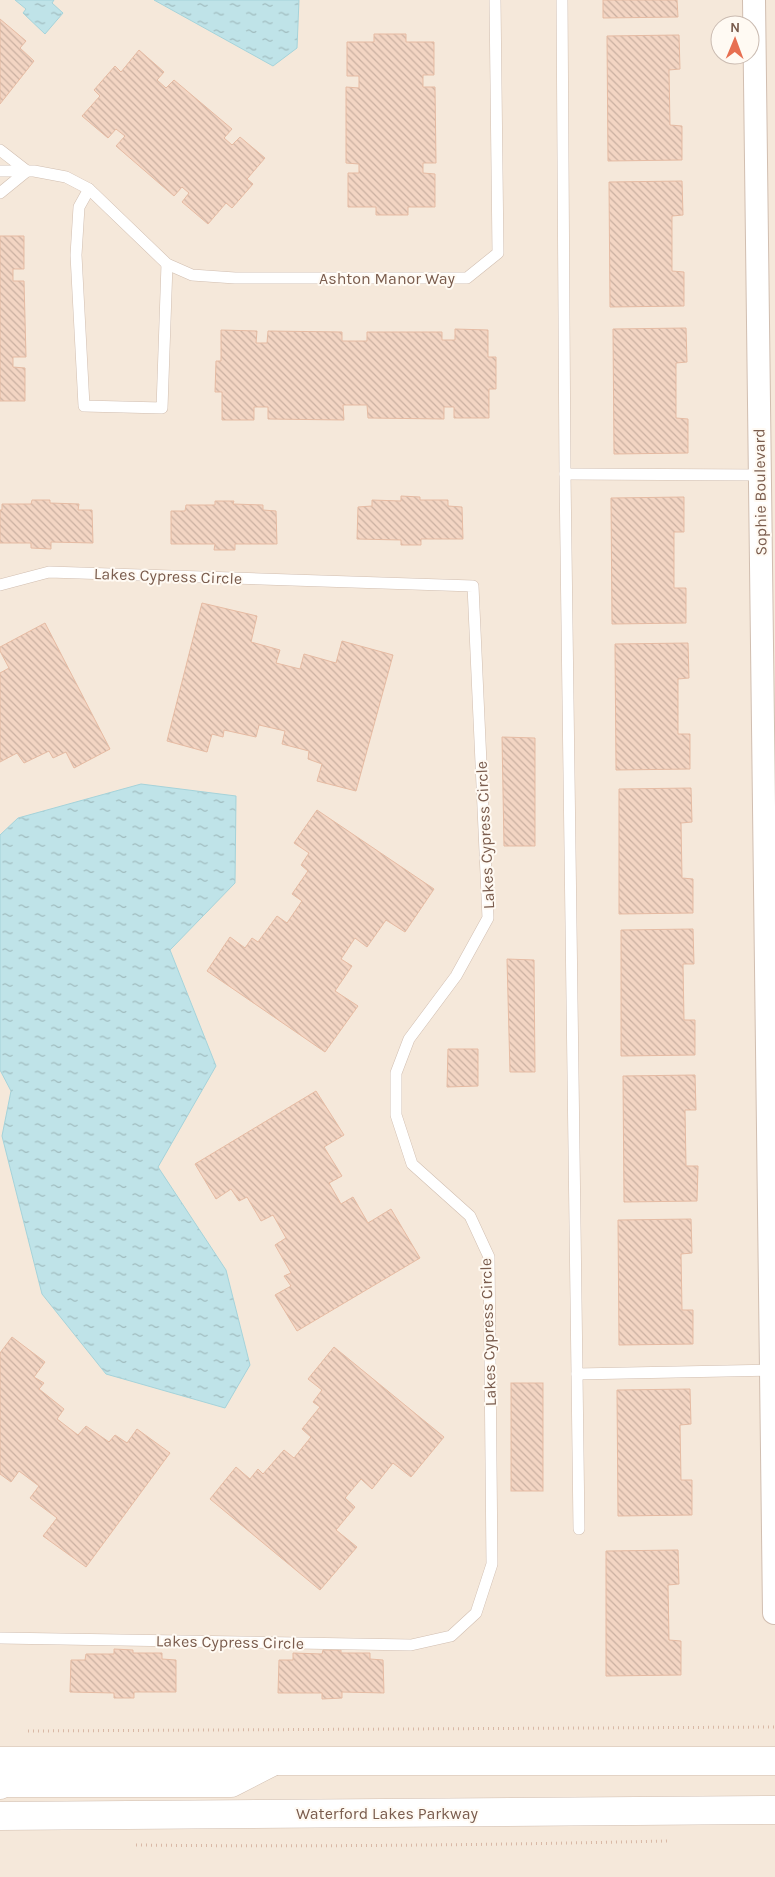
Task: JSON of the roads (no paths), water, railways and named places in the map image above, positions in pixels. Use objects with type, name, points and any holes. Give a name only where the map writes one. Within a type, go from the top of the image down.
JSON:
[{"type":"street","name":"Sophie Boulevard","points":[[754,0],[760,475],[768,508],[774,1613]]},
{"type":"street","points":[[0,1761],[775,1761]]},
{"type":"street","points":[[0,1785],[4,1783],[231,1783],[274,1761]]},
{"type":"street","name":"Waterford Lakes Parkway","points":[[0,1816],[775,1810]]},
{"type":"lane","name":"Ashton Manor Way","points":[[0,171],[27,171],[66,177],[89,189],[167,264],[192,275],[235,278],[467,278],[498,253],[495,0]]},
{"type":"lane","points":[[562,0],[565,474],[578,1529]]},
{"type":"lane","points":[[0,150],[27,171],[0,193]]},
{"type":"lane","points":[[89,189],[79,207],[76,256],[84,406],[162,408],[167,264]]},
{"type":"lane","points":[[565,474],[760,475]]},
{"type":"lane","name":"Lakes Cypress Circle","points":[[0,585],[49,572],[473,586],[488,918],[456,976],[409,1040],[396,1073],[396,1115],[412,1164],[470,1216],[489,1257],[492,1564],[476,1613],[451,1636],[411,1644],[0,1638]]},
{"type":"lane","points":[[577,1374],[773,1370]]},
{"type":"water","points":[[15,0],[54,0],[52,3],[63,13],[45,34],[23,13],[26,9]]},
{"type":"water","points":[[154,0],[299,0],[297,48],[273,66]]},
{"type":"water","points":[[141,784],[236,796],[235,883],[170,950],[216,1066],[158,1167],[226,1270],[250,1365],[225,1408],[106,1374],[42,1294],[2,1136],[11,1091],[0,1070],[0,835],[18,818]]}]
